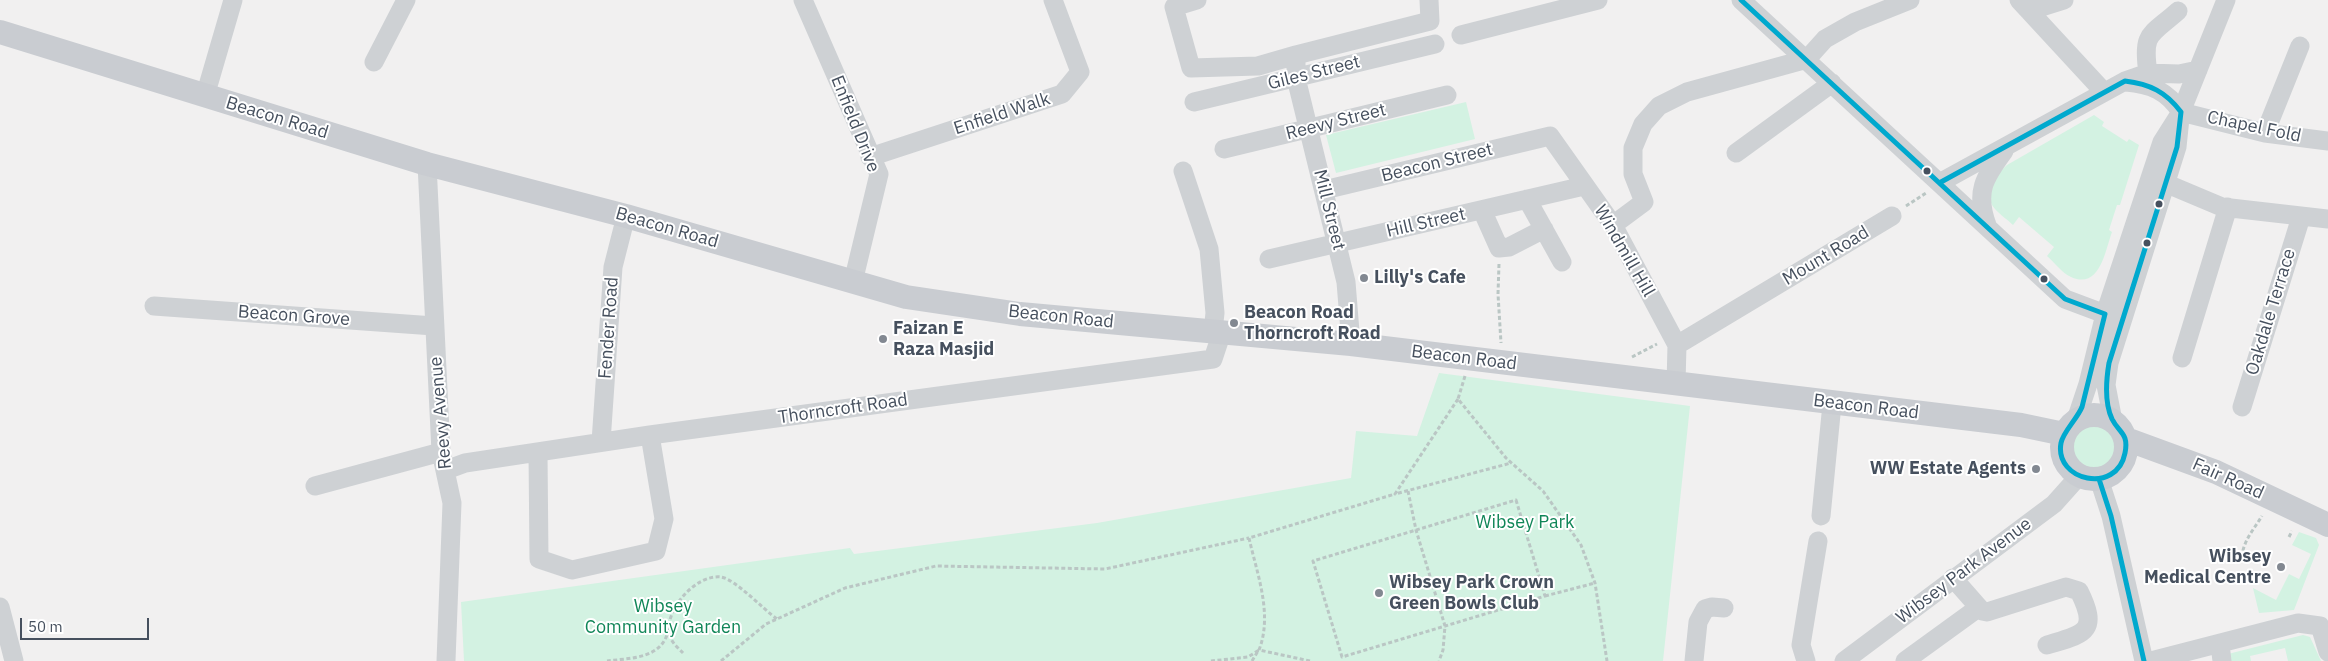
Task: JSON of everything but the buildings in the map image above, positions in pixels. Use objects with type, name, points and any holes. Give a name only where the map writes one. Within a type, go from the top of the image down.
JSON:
[{"type":"main road","name":"Beacon Road","points":[[0,32],[427,164],[626,216],[906,297],[1020,314],[1351,344],[1832,404],[2021,425],[2070,427]]},
{"type":"main road","points":[[2086,415],[2096,415],[2119,430],[2126,451],[2122,463],[2115,472],[2089,478],[2070,469],[2063,458],[2061,447],[2070,427],[2086,415]]},
{"type":"main road","name":"Fair Road","points":[[2119,430],[2216,472],[2328,525]]},
{"type":"street","points":[[205,96],[233,0]]},
{"type":"street","points":[[374,62],[406,0]]},
{"type":"street","name":"Enfield Drive","points":[[803,0],[879,174],[852,282]]},
{"type":"street","name":"Enfield Walk","points":[[870,157],[1062,94],[1080,72],[1053,0]]},
{"type":"street","points":[[1197,0],[1174,7],[1191,68],[1258,66],[1430,21],[1429,0]]},
{"type":"street","points":[[1461,35],[1598,0]]},
{"type":"street","points":[[1742,0],[1941,182],[1956,199],[1987,225],[2065,299],[2104,314]]},
{"type":"street","points":[[1613,225],[1644,202],[1633,174],[1633,148],[1642,124],[1659,106],[1680,96],[1807,59],[1826,39],[1855,22],[1910,0]]},
{"type":"street","points":[[2024,6],[2064,0]]},
{"type":"street","points":[[2070,427],[2088,384],[2104,314],[2158,179],[2177,147],[2181,112],[2226,0]]},
{"type":"street","points":[[2024,6],[2104,92]]},
{"type":"street","points":[[2148,72],[2145,51],[2148,38],[2178,11]]},
{"type":"street","name":"Giles Street","points":[[1194,102],[1435,44]]},
{"type":"street","points":[[2265,133],[2300,46]]},
{"type":"street","name":"Mill Street","points":[[1296,55],[1296,78],[1346,282],[1351,344]]},
{"type":"street","points":[[1941,182],[2125,82],[2148,72],[2179,74],[2198,70]]},
{"type":"street","points":[[2125,82],[2139,83],[2158,89],[2171,97],[2181,112]]},
{"type":"street","points":[[1736,152],[1832,83]]},
{"type":"street","name":"Reevy Street","points":[[1224,149],[1447,95]]},
{"type":"street","name":"Chapel Fold","points":[[2181,112],[2265,133],[2328,141]]},
{"type":"street","name":"Beacon Street","points":[[1324,190],[1550,136]]},
{"type":"street","name":"Windmill Hill","points":[[1550,136],[1613,225],[1674,340]]},
{"type":"street","points":[[1987,225],[1981,208],[1982,186],[1993,166],[2008,146]]},
{"type":"street","name":"Reevy Avenue","points":[[427,164],[434,326],[444,461],[452,503],[446,661]]},
{"type":"street","points":[[1183,171],[1209,250],[1214,313],[1218,332]]},
{"type":"street","points":[[2158,179],[2228,207],[2328,219]]},
{"type":"street","points":[[2119,430],[2106,386],[2109,363],[2158,179]]},
{"type":"street","name":"Hill Street","points":[[1269,259],[1584,186]]},
{"type":"street","points":[[1527,199],[1562,262]]},
{"type":"street","points":[[2182,358],[2228,207]]},
{"type":"street","points":[[1482,210],[1499,248],[1510,247],[1544,229]]},
{"type":"street","name":"Fender Road","points":[[601,442],[613,267],[626,216]]},
{"type":"street","name":"Mount Road","points":[[1674,340],[1892,216]]},
{"type":"street","name":"Oakdale Terrace","points":[[2242,407],[2301,217]]},
{"type":"street","name":"Beacon Grove","points":[[154,306],[434,326]]},
{"type":"street","name":"Thorncroft Road","points":[[314,486],[444,461],[465,463],[650,435],[1213,359],[1218,332]]},
{"type":"street","points":[[1674,340],[1676,384]]},
{"type":"street","points":[[1821,516],[1832,404]]},
{"type":"street","points":[[538,453],[539,560],[572,570],[656,551],[664,519],[650,435]]},
{"type":"street","points":[[2089,478],[2107,498],[2144,661]]},
{"type":"street","name":"Wibsey Park Avenue","points":[[1844,661],[2089,478]]},
{"type":"street","points":[[1806,661],[1802,645],[1818,541]]},
{"type":"street","points":[[1953,578],[1978,608],[1987,612],[2066,587],[2072,587],[2078,591],[2082,598],[2088,622],[2087,629],[2080,635],[2047,645]]},
{"type":"street","points":[[0,607],[14,661]]},
{"type":"street","points":[[1694,661],[1698,622],[1705,609],[1724,608]]},
{"type":"street","points":[[1905,661],[1978,608]]},
{"type":"street","points":[[2151,661],[2221,652],[2298,623],[2320,626],[2328,652]]},
{"type":"path","points":[[1892,216],[1941,182]]},
{"type":"path","points":[[1499,248],[1498,294],[1503,363]]},
{"type":"path","points":[[1631,358],[1674,340]]},
{"type":"path","points":[[1395,494],[1458,399],[1469,358]]},
{"type":"path","points":[[1458,399],[1511,463],[1544,491],[1581,545],[1595,583],[1607,661]]},
{"type":"path","points":[[722,661],[747,638],[777,619],[845,588],[936,566],[1105,569],[1248,538],[1395,494],[1511,463]]},
{"type":"path","points":[[1408,491],[1416,530],[1445,626],[1443,650],[1439,661]]},
{"type":"path","points":[[1342,657],[1313,561],[1416,530],[1516,500],[1545,596]]},
{"type":"path","points":[[2242,557],[2242,550],[2262,515],[2270,519]]},
{"type":"path","points":[[2285,527],[2292,531],[2289,537]]},
{"type":"path","points":[[1248,538],[1265,609],[1262,641],[1252,661]]},
{"type":"path","points":[[607,661],[655,652],[666,640],[672,613],[683,596],[703,582],[719,577],[736,584],[777,619]]},
{"type":"path","points":[[1338,661],[1342,657],[1545,596],[1595,583]]},
{"type":"path","points":[[669,626],[670,637],[683,653]]},
{"type":"path","points":[[1211,661],[1248,657],[1258,650],[1310,661]]},
{"type":"green space","points":[[1466,102],[1475,139],[1336,173],[1326,135]]},
{"type":"green space","points":[[2094,115],[2104,122],[2102,126],[2127,142],[2129,139],[2139,145],[2120,205],[2117,205],[2109,230],[2112,232],[2104,258],[2095,273],[2089,278],[2081,280],[2068,275],[2047,256],[2054,247],[2019,217],[2013,225],[1999,213],[1992,205],[1990,194],[1993,183],[2007,165]]},
{"type":"green space","name":"Wibsey Park","points":[[1439,373],[1690,406],[1663,661],[464,661],[461,602],[850,548],[854,554],[1097,523],[1351,478],[1356,431],[1417,436]]},
{"type":"green space","points":[[2094,419],[2105,423],[2113,430],[2117,446],[2116,453],[2108,465],[2090,471],[2078,466],[2073,460],[2069,446],[2072,434],[2076,429],[2081,424]]},
{"type":"green space","points":[[2299,532],[2316,538],[2319,545],[2294,610],[2259,613],[2253,588],[2276,600],[2289,574],[2299,579],[2311,554],[2292,545]]},
{"type":"green space","points":[[2303,635],[2310,637],[2321,661],[2288,661],[2285,648],[2250,656],[2251,661],[2229,661],[2228,654]]},
{"type":"transit line","points":[[1741,0],[2065,299],[2105,314],[2082,407],[2062,439],[2061,456],[2067,467],[2076,474],[2087,478],[2099,478],[2111,474],[2120,466],[2125,453],[2126,441],[2109,412],[2107,399],[2109,363],[2177,147],[2181,112],[2157,90],[2142,84],[2125,81],[1941,182]]},
{"type":"transit line","points":[[2099,479],[2111,516],[2144,661]]},
{"type":"place","name":"Lilly's Cafe","points":[[1364,278]]},
{"type":"place","name":"Beacon Road Thorncroft Road","points":[[1234,323]]},
{"type":"place","name":"Faizan E Raza Masjid","points":[[883,339]]},
{"type":"place","name":"WW Estate Agents","points":[[2036,469]]},
{"type":"place","name":"Wibsey Medical Centre","points":[[2281,567]]},
{"type":"place","name":"Wibsey Park Crown Green Bowls Club","points":[[1379,593]]},
{"type":"park label","name":"Wibsey Community Garden","points":[[663,617]]}]
